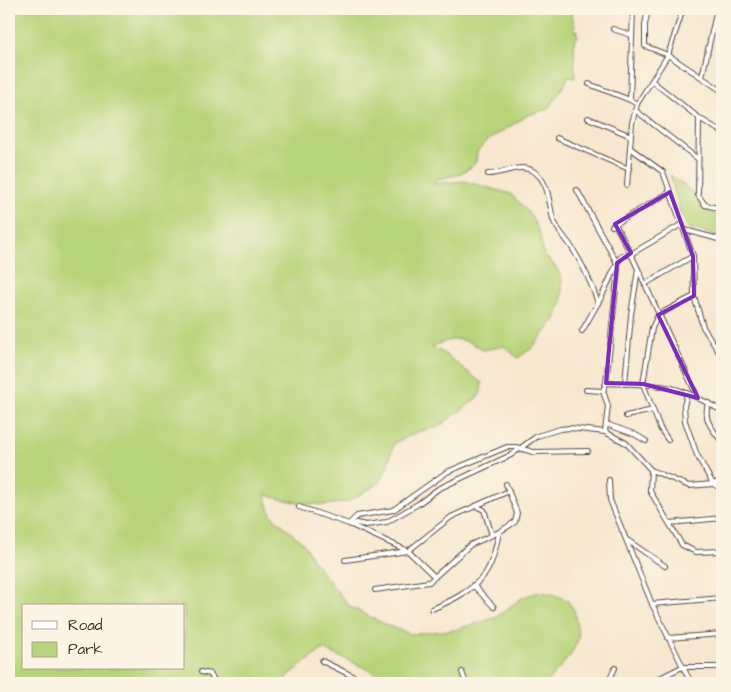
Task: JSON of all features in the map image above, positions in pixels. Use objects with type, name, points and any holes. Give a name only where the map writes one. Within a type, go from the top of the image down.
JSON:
[{"type":"street","points":[[630,100],[633,9]]},
{"type":"street","points":[[648,9],[644,25],[645,46],[668,55],[722,91]]},
{"type":"street","points":[[628,185],[631,136],[635,110],[668,55],[683,9]]},
{"type":"street","points":[[702,77],[717,9]]},
{"type":"street","points":[[613,29],[631,35]]},
{"type":"street","points":[[652,81],[698,118],[722,132]]},
{"type":"street","points":[[590,84],[637,104]]},
{"type":"street","points":[[635,110],[698,159]]},
{"type":"street","points":[[588,118],[631,136]]},
{"type":"street","points":[[698,118],[698,191],[702,202],[710,207],[722,209]]},
{"type":"street","points":[[557,138],[629,169]]},
{"type":"street","points":[[630,148],[664,172],[693,256],[694,296],[703,327],[722,357]]},
{"type":"street","points":[[488,174],[520,168],[535,172],[540,177],[548,192],[555,223],[574,250],[598,303]]},
{"type":"street","points":[[577,190],[617,263],[618,273],[606,383],[603,391],[608,403],[605,432]]},
{"type":"street","points":[[670,192],[614,225],[631,254],[698,398]]},
{"type":"street","points":[[582,331],[622,256],[631,254],[682,224]]},
{"type":"street","points":[[684,230],[722,240]]},
{"type":"street","points":[[645,284],[693,256]]},
{"type":"street","points":[[625,384],[631,315],[638,269]]},
{"type":"street","points":[[668,440],[663,434],[643,384],[652,328],[658,315],[694,296]]},
{"type":"street","points":[[606,383],[643,384],[673,389],[698,398],[722,411]]},
{"type":"street","points":[[586,390],[603,391]]},
{"type":"street","points":[[687,394],[684,406],[685,421],[697,455],[713,484],[722,489]]},
{"type":"street","points":[[708,403],[706,412],[709,425],[722,442]]},
{"type":"street","points":[[626,416],[653,410]]},
{"type":"street","points":[[606,424],[634,434],[646,441]]},
{"type":"street","points":[[351,524],[366,525],[387,522],[418,504],[438,489],[512,455],[537,436],[560,429],[570,428],[605,432],[626,443],[652,470],[689,486],[713,484],[722,480]]},
{"type":"street","points":[[351,524],[357,516],[393,510],[447,472],[507,447],[512,446],[533,452],[588,451]]},
{"type":"street","points":[[465,465],[470,473]]},
{"type":"street","points":[[652,470],[650,491],[682,545],[696,552],[722,551]]},
{"type":"street","points":[[609,480],[609,497],[652,604],[691,683]]},
{"type":"street","points":[[374,590],[423,583],[435,577],[470,545],[499,532],[515,522],[518,513],[506,484]]},
{"type":"street","points":[[345,560],[408,551],[451,517],[509,491]]},
{"type":"street","points":[[474,506],[484,510],[492,535]]},
{"type":"street","points":[[299,507],[351,524],[408,551],[435,577]]},
{"type":"street","points":[[670,522],[722,518]]},
{"type":"street","points":[[432,609],[453,600],[473,586],[485,573],[495,550],[499,532]]},
{"type":"street","points":[[627,540],[665,566]]},
{"type":"street","points":[[473,586],[494,607]]},
{"type":"street","points":[[652,604],[722,598]]},
{"type":"street","points":[[668,638],[722,634]]},
{"type":"street","points":[[322,661],[367,683]]},
{"type":"street","points":[[651,683],[682,667],[722,667]]},
{"type":"street","points":[[608,683],[615,668]]},
{"type":"street","points":[[201,672],[210,674],[216,683]]},
{"type":"street","points":[[462,672],[466,683]]},
{"type":"highlighted area","points":[[670,192],[693,256],[694,296],[658,315],[698,398],[643,384],[606,383],[617,263],[631,253],[615,224]]},
{"type":"green space","points":[[9,9],[570,9],[578,37],[574,40],[575,78],[568,77],[548,109],[528,115],[487,141],[477,152],[476,162],[470,168],[457,175],[437,179],[433,184],[464,181],[511,194],[530,214],[539,232],[544,255],[556,267],[562,280],[562,300],[555,320],[532,348],[518,358],[504,346],[484,350],[464,340],[447,341],[432,347],[442,352],[482,383],[480,395],[438,427],[420,431],[394,443],[386,471],[378,484],[347,502],[325,505],[279,499],[265,494],[271,515],[303,543],[315,563],[349,606],[388,626],[411,634],[454,630],[495,618],[523,597],[539,592],[552,594],[567,600],[574,610],[579,638],[570,656],[546,683],[387,683],[372,671],[323,649],[288,676],[282,683],[9,683]]},
{"type":"green space","points":[[670,175],[695,194],[702,206],[722,212],[722,237],[688,228],[680,212]]}]
